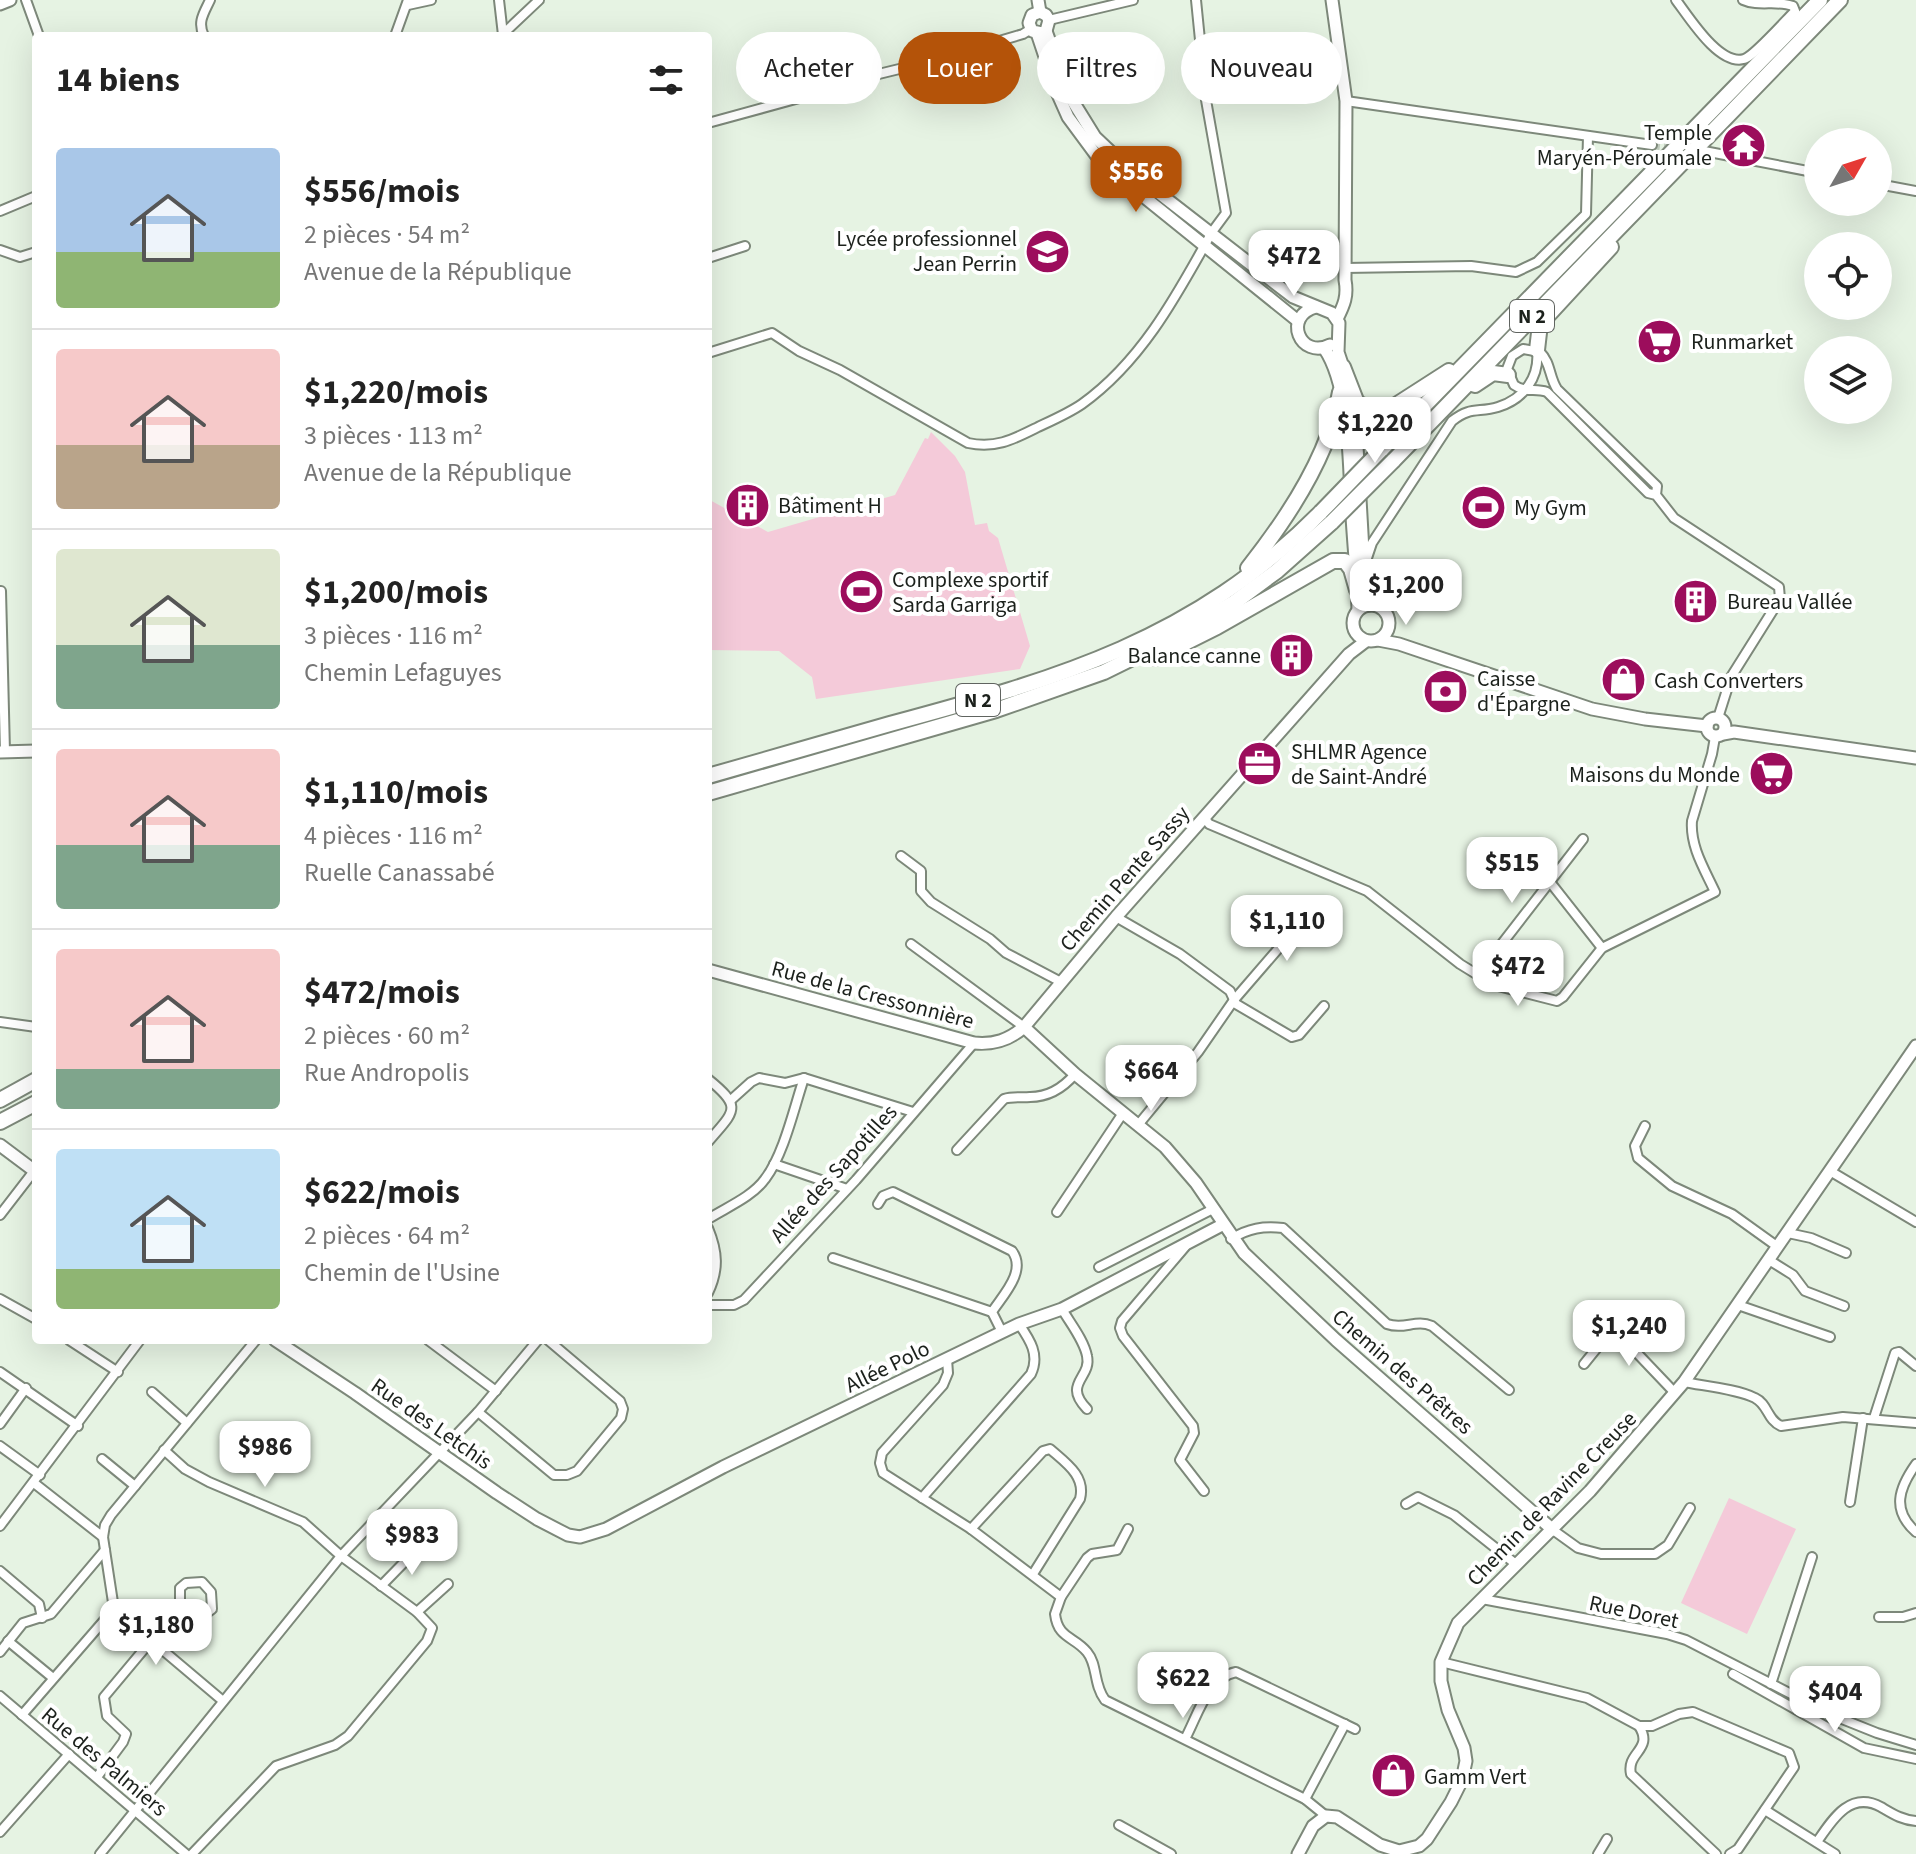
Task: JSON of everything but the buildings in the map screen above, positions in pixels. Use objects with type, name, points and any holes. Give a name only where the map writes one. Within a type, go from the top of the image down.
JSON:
[{"type":"highway","name":"N 2","points":[[712,792],[996,710],[1104,672],[1173,638],[1254,589],[1387,456],[1530,298],[1820,0]]},
{"type":"highway","name":"N 2","points":[[1387,456],[1417,435],[1840,0]]},
{"type":"highway","points":[[1537,350],[1540,324],[1649,208],[1672,171]]},
{"type":"highway","points":[[1343,367],[1357,403],[1362,407],[1375,411],[1393,407],[1449,371],[1530,298]]},
{"type":"highway","points":[[1417,435],[1484,377],[1498,372],[1508,375]]},
{"type":"highway","points":[[1233,587],[1265,547],[1324,449],[1336,416],[1340,392]]},
{"type":"highway","name":"N 2","points":[[712,774],[1046,680],[1098,661],[1169,627],[1233,587],[1327,517]]},
{"type":"highway","points":[[996,710],[1060,696],[1105,681],[1217,627],[1333,561],[1348,564],[1357,590]]},
{"type":"highway","points":[[0,1100],[32,1082]]},
{"type":"highway","points":[[3,1121],[32,1105]]},
{"type":"main road","points":[[0,4],[10,0]]},
{"type":"main road","points":[[1029,0],[1069,95],[1095,137],[1133,173],[1293,297],[1321,308],[1337,319]]},
{"type":"main road","points":[[1332,0],[1346,101],[1345,302],[1337,319],[1338,352],[1355,432],[1363,569],[1370,605]]},
{"type":"main road","points":[[1039,20],[1056,90],[1068,117],[1085,142],[1112,172],[1298,321]]},
{"type":"main road","points":[[1338,336],[1324,348],[1314,348],[1305,344],[1298,331],[1298,321],[1307,310],[1321,308],[1339,295],[1345,274]]},
{"type":"main road","points":[[1324,348],[1330,357],[1340,392],[1348,449],[1358,610],[1352,620],[1354,632],[1372,641],[1399,644],[1592,709],[1707,726],[1709,721],[1723,729],[1916,758]]},
{"type":"main road","points":[[1358,610],[1370,605],[1379,607],[1386,613],[1388,630],[1399,644]]},
{"type":"main road","points":[[1372,641],[1388,630]]},
{"type":"main road","name":"Chemin Pente Sassy","points":[[1349,654],[1354,632]]},
{"type":"main road","name":"Chemin Pente Sassy","points":[[1024,1027],[1116,917],[1349,654],[1372,641]]},
{"type":"main road","points":[[2,752],[32,751]]},
{"type":"main road","name":"Rue de la Cressonnière","points":[[712,971],[974,1043],[992,1044],[1005,1040],[1024,1027]]},
{"type":"main road","name":"Chemin des Prêtres","points":[[1024,1027],[1075,1074],[1165,1147],[1182,1165],[1231,1239],[1336,1340],[1553,1530]]},
{"type":"main road","name":"Chemin de Ravine Creuse","points":[[1441,1662],[1458,1623],[1553,1530],[1684,1382],[1916,1046]]},
{"type":"main road","points":[[0,1145],[32,1169]]},
{"type":"main road","name":"Allée Polo","points":[[568,1535],[580,1537],[606,1529],[723,1467],[1002,1332],[1062,1309],[1222,1225]]},
{"type":"main road","name":"Rue des Letchis","points":[[281,1344],[439,1454],[537,1519],[568,1535]]},
{"type":"main road","points":[[1298,1854],[1313,1826],[1326,1816],[1337,1817],[1380,1845],[1399,1851],[1419,1846],[1427,1839],[1462,1780],[1466,1761],[1464,1748],[1448,1710],[1441,1681],[1441,1662]]},
{"type":"street","points":[[26,0],[38,32]]},
{"type":"street","points":[[202,32],[201,19],[210,0]]},
{"type":"street","points":[[396,32],[408,3],[431,0]]},
{"type":"street","points":[[499,0],[503,32]]},
{"type":"street","points":[[506,32],[539,0]]},
{"type":"street","points":[[712,122],[803,97],[813,90],[928,62],[1023,34],[1039,20],[1133,0]]},
{"type":"street","points":[[712,352],[772,333],[799,351],[840,370],[968,443],[997,446],[1082,404],[1135,357],[1226,213],[1206,100],[1196,0]]},
{"type":"street","points":[[1676,0],[1717,52],[1737,59],[1749,57],[1795,11],[1787,3],[1750,3],[1743,0]]},
{"type":"street","points":[[502,21],[525,11]]},
{"type":"street","points":[[1346,101],[1652,145]]},
{"type":"street","points":[[1345,274],[1471,266],[1516,272],[1537,262],[1586,214],[1588,136]]},
{"type":"street","points":[[1704,151],[1804,170]]},
{"type":"street","points":[[1892,187],[1916,191]]},
{"type":"street","points":[[0,211],[32,198]]},
{"type":"street","points":[[712,257],[745,246]]},
{"type":"street","points":[[0,250],[20,257],[32,253]]},
{"type":"street","points":[[1204,817],[1209,824],[1367,891],[1460,964],[1487,981],[1557,1001],[1602,948],[1715,892],[1694,845],[1692,821],[1712,754],[1723,729],[1731,677],[1780,599],[1781,592],[1775,583],[1674,518],[1656,495],[1648,493],[1547,392],[1538,389],[1525,391],[1514,385],[1507,369],[1512,356],[1523,349],[1537,350],[1548,362],[1549,374],[1557,389],[1657,486],[1656,495]]},
{"type":"street","points":[[1363,569],[1372,543],[1452,421],[1464,411],[1496,408],[1525,391],[1537,372],[1537,350]]},
{"type":"street","points":[[1538,389],[1549,374]]},
{"type":"street","points":[[1,591],[2,752]]},
{"type":"street","points":[[1487,981],[1487,963],[1583,839]]},
{"type":"street","points":[[901,856],[921,871],[921,891],[931,902],[990,939],[1006,953],[1061,982]]},
{"type":"street","points":[[1550,882],[1602,948]]},
{"type":"street","points":[[1138,1125],[1198,1052],[1234,1000],[1316,905]]},
{"type":"street","points":[[1116,917],[1213,977],[1230,991],[1236,1004],[1292,1037],[1299,1035],[1324,1006]]},
{"type":"street","points":[[911,944],[1024,1027]]},
{"type":"street","points":[[0,1022],[32,1026]]},
{"type":"street","name":"Allée des Sapotilles","points":[[712,1305],[734,1305],[744,1300],[847,1189],[974,1043]]},
{"type":"street","points":[[957,1150],[1004,1099],[1032,1098],[1055,1092],[1075,1074]]},
{"type":"street","points":[[712,1137],[730,1116],[731,1100],[759,1078],[785,1083],[804,1078],[913,1112]]},
{"type":"street","points":[[712,1217],[752,1192],[765,1180],[774,1164],[804,1078]]},
{"type":"street","points":[[712,1083],[731,1100]]},
{"type":"street","points":[[1057,1212],[1123,1113]]},
{"type":"street","points":[[1645,1126],[1635,1146],[1638,1158],[1672,1186],[1732,1214],[1778,1247]]},
{"type":"street","points":[[774,1164],[847,1189]]},
{"type":"street","points":[[1830,1171],[1916,1222]]},
{"type":"street","points":[[0,1215],[32,1175]]},
{"type":"street","points":[[878,1204],[883,1196],[893,1192],[1012,1251],[1017,1259],[1018,1271],[992,1312]]},
{"type":"street","points":[[1099,1267],[1213,1209]]},
{"type":"street","name":"Chemin des Prêtres","points":[[1231,1239],[1244,1231],[1265,1226],[1283,1228],[1387,1324],[1398,1327],[1418,1322],[1432,1326],[1509,1390]]},
{"type":"street","points":[[1788,1233],[1811,1238],[1846,1253]]},
{"type":"street","points":[[1191,1240],[1122,1321],[1120,1328],[1123,1336],[1189,1417],[1194,1433],[1180,1460],[1204,1491]]},
{"type":"street","points":[[712,1241],[717,1257],[712,1274]]},
{"type":"street","points":[[833,1258],[992,1312],[1002,1332]]},
{"type":"street","points":[[1769,1260],[1793,1275],[1805,1291],[1844,1306]]},
{"type":"street","points":[[0,1299],[32,1317]]},
{"type":"street","points":[[1738,1305],[1830,1337]]},
{"type":"street","points":[[1062,1309],[1087,1352],[1087,1365],[1076,1389],[1087,1409]]},
{"type":"street","points":[[922,1498],[1031,1374],[1035,1358],[1033,1348],[1019,1324]]},
{"type":"street","points":[[1584,1364],[1609,1333],[1615,1330],[1675,1393]]},
{"type":"street","points":[[75,1344],[118,1372]]},
{"type":"street","points":[[0,1526],[137,1344]]},
{"type":"street","points":[[223,1701],[114,1609],[103,1537],[111,1515],[253,1344]]},
{"type":"street","points":[[433,1344],[496,1391]]},
{"type":"street","points":[[100,1854],[341,1556],[478,1412],[535,1344]]},
{"type":"street","points":[[478,1412],[554,1475],[577,1471],[621,1418],[623,1409],[620,1401],[553,1344]]},
{"type":"street","points":[[1874,1418],[1895,1353],[1899,1352],[1916,1366]]},
{"type":"street","points":[[947,1359],[948,1373],[943,1385],[888,1445],[880,1463],[883,1473],[971,1529],[1061,1597]]},
{"type":"street","points":[[0,1372],[78,1426]]},
{"type":"street","points":[[1684,1382],[1753,1397],[1764,1406],[1772,1421],[1781,1426],[1843,1417],[1916,1423]]},
{"type":"street","points":[[0,1424],[26,1388]]},
{"type":"street","points":[[152,1392],[187,1423]]},
{"type":"street","points":[[1850,1502],[1863,1418]]},
{"type":"street","points":[[0,1446],[103,1537]]},
{"type":"street","points":[[971,1529],[1043,1451],[1050,1449],[1078,1477],[1082,1491],[1033,1574]]},
{"type":"street","points":[[164,1450],[185,1469],[209,1482],[303,1522],[341,1556],[430,1622],[431,1634],[357,1728],[335,1745],[276,1766],[192,1854]]},
{"type":"street","points":[[102,1459],[135,1486]]},
{"type":"street","points":[[1916,1464],[1901,1487],[1899,1506],[1901,1515],[1916,1532]]},
{"type":"street","points":[[1406,1504],[1418,1497],[1454,1515],[1517,1565]]},
{"type":"street","points":[[1553,1530],[1578,1548],[1601,1554],[1655,1554],[1668,1545],[1690,1508]]},
{"type":"street","points":[[1128,1529],[1117,1550],[1092,1554],[1087,1558],[1061,1597],[1055,1614],[1060,1632],[1089,1654],[1096,1686],[1105,1700],[1305,1799],[1326,1816]]},
{"type":"street","points":[[381,1586],[421,1545]]},
{"type":"street","points":[[0,1652],[23,1623],[42,1618],[57,1609],[105,1550]]},
{"type":"street","points":[[1771,1684],[1812,1557]]},
{"type":"street","points":[[0,1571],[39,1604],[42,1618]]},
{"type":"street","points":[[97,1777],[126,1734],[107,1716],[104,1697],[183,1616],[203,1616],[211,1612],[213,1596],[202,1582],[186,1583],[180,1588],[180,1611],[183,1616]]},
{"type":"street","points":[[417,1612],[448,1584]]},
{"type":"street","name":"Rue Doret","points":[[1482,1599],[1667,1634],[1705,1649],[1832,1715],[1916,1745]]},
{"type":"street","points":[[22,1715],[114,1609]]},
{"type":"street","points":[[1879,1617],[1903,1617],[1916,1613]]},
{"type":"street","points":[[8,1641],[53,1678]]},
{"type":"street","points":[[1441,1662],[1587,1698],[1639,1726],[1652,1726],[1679,1714],[1693,1712],[1789,1753],[1794,1767],[1738,1849],[1730,1854]]},
{"type":"street","points":[[1185,1739],[1213,1686],[1224,1676],[1236,1672],[1355,1729]]},
{"type":"street","points":[[1733,1674],[1864,1748],[1916,1759]]},
{"type":"street","name":"Rue des Palmiers","points":[[0,1696],[186,1854]]},
{"type":"street","points":[[1305,1799],[1345,1724]]},
{"type":"street","points":[[1639,1726],[1644,1734],[1644,1744],[1631,1761],[1631,1774],[1716,1854]]},
{"type":"street","points":[[0,1832],[69,1754]]},
{"type":"street","points":[[1819,1847],[1835,1816],[1856,1802],[1873,1803],[1901,1818],[1916,1821]]},
{"type":"street","points":[[1765,1810],[1819,1847],[1835,1854]]},
{"type":"street","points":[[1119,1825],[1171,1854]]},
{"type":"street","points":[[1598,1854],[1607,1839]]},
{"type":"street","points":[[1380,1845],[1396,1854]]},
{"type":"shaded area","name":"Complexe sportif Sarda Garriga","points":[[931,432],[955,456],[965,472],[975,525],[987,523],[989,531],[998,538],[1030,646],[1020,669],[816,699],[812,677],[779,651],[712,650],[712,501],[768,532],[895,495],[925,438],[928,439]]},
{"type":"shaded area","points":[[1729,1498],[1796,1529],[1747,1634],[1681,1603]]},
{"type":"tunnel","points":[[1652,145],[1676,148]]},
{"type":"place","name":"Temple Maryén-Péroumale","points":[[1743,145]]},
{"type":"place","name":"Lycée professionnel Jean Perrin","points":[[1048,251]]},
{"type":"place","name":"Runmarket","points":[[1660,341]]},
{"type":"place","name":"Bâtiment H","points":[[747,505]]},
{"type":"place","name":"My Gym","points":[[1483,507]]},
{"type":"place","name":"Complexe sportif Sarda Garriga","points":[[861,592]]},
{"type":"place","name":"Bureau Vallée","points":[[1696,601]]},
{"type":"place","name":"Balance canne","points":[[1292,655]]},
{"type":"place","name":"Cash Converters","points":[[1623,680]]},
{"type":"place","name":"Caisse d'Épargne","points":[[1446,691]]},
{"type":"place","name":"SHLMR Agence de Saint-André","points":[[1260,764]]},
{"type":"place","name":"Maisons du Monde","points":[[1771,774]]},
{"type":"place","name":"Gamm Vert","points":[[1393,1776]]}]
